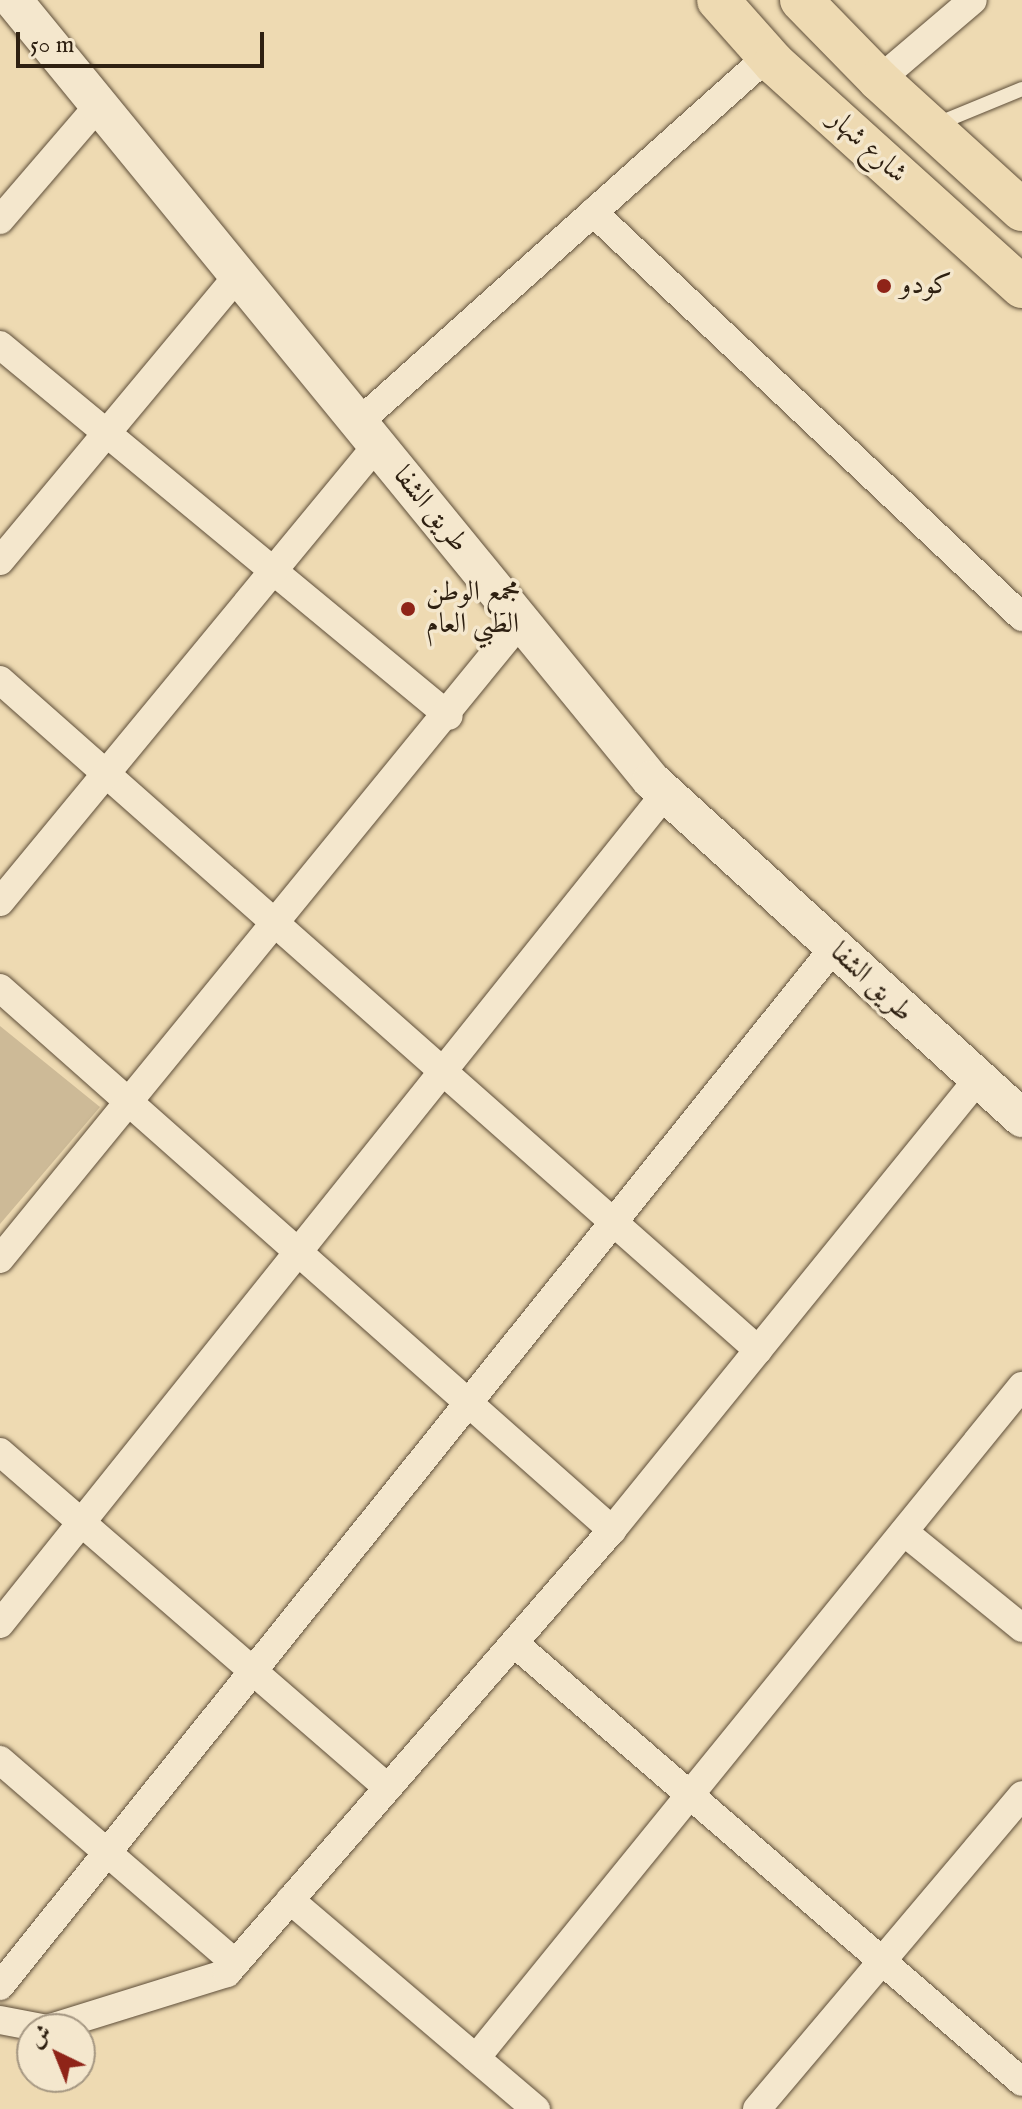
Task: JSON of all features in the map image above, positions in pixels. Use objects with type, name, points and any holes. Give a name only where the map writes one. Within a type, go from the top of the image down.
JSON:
[{"type":"main road","name":"شارع شهار","points":[[718,0],[768,56],[1022,287]]},
{"type":"main road","name":"شارع شهار","points":[[801,0],[879,80],[1022,210]]},
{"type":"street","name":"طريق الشفا","points":[[13,0],[665,794],[1022,1118]]},
{"type":"street","points":[[879,80],[973,0]]},
{"type":"street","points":[[0,902],[273,571],[368,434],[593,212],[768,56]]},
{"type":"street","points":[[0,220],[99,105]]},
{"type":"street","points":[[593,212],[1022,617]]},
{"type":"street","points":[[0,561],[238,275]]},
{"type":"street","points":[[0,345],[449,716]]},
{"type":"street","points":[[0,1259],[449,716],[521,621]]},
{"type":"street","points":[[0,680],[758,1350]]},
{"type":"street","points":[[0,1624],[301,1255],[665,794]]},
{"type":"street","points":[[0,1986],[833,949]]},
{"type":"street","points":[[0,988],[612,1530]]},
{"type":"street","points":[[96,2014],[227,1973],[612,1530],[978,1079]]},
{"type":"street","points":[[476,2058],[1022,1386]]},
{"type":"street","points":[[0,1452],[388,1788]]},
{"type":"street","points":[[904,1532],[1022,1628]]},
{"type":"street","points":[[514,1643],[1022,2082]]},
{"type":"street","points":[[0,1760],[235,1963]]},
{"type":"street","points":[[757,2109],[1022,1795]]},
{"type":"street","points":[[290,1900],[536,2109]]},
{"type":"lane","points":[[931,127],[1022,89]]},
{"type":"shaded area","points":[[0,1026],[100,1107],[0,1224]]},
{"type":"place","name":"كودو","points":[[884,286]]},
{"type":"place","name":"مجمع الوطن الطبي العام","points":[[408,609]]}]
